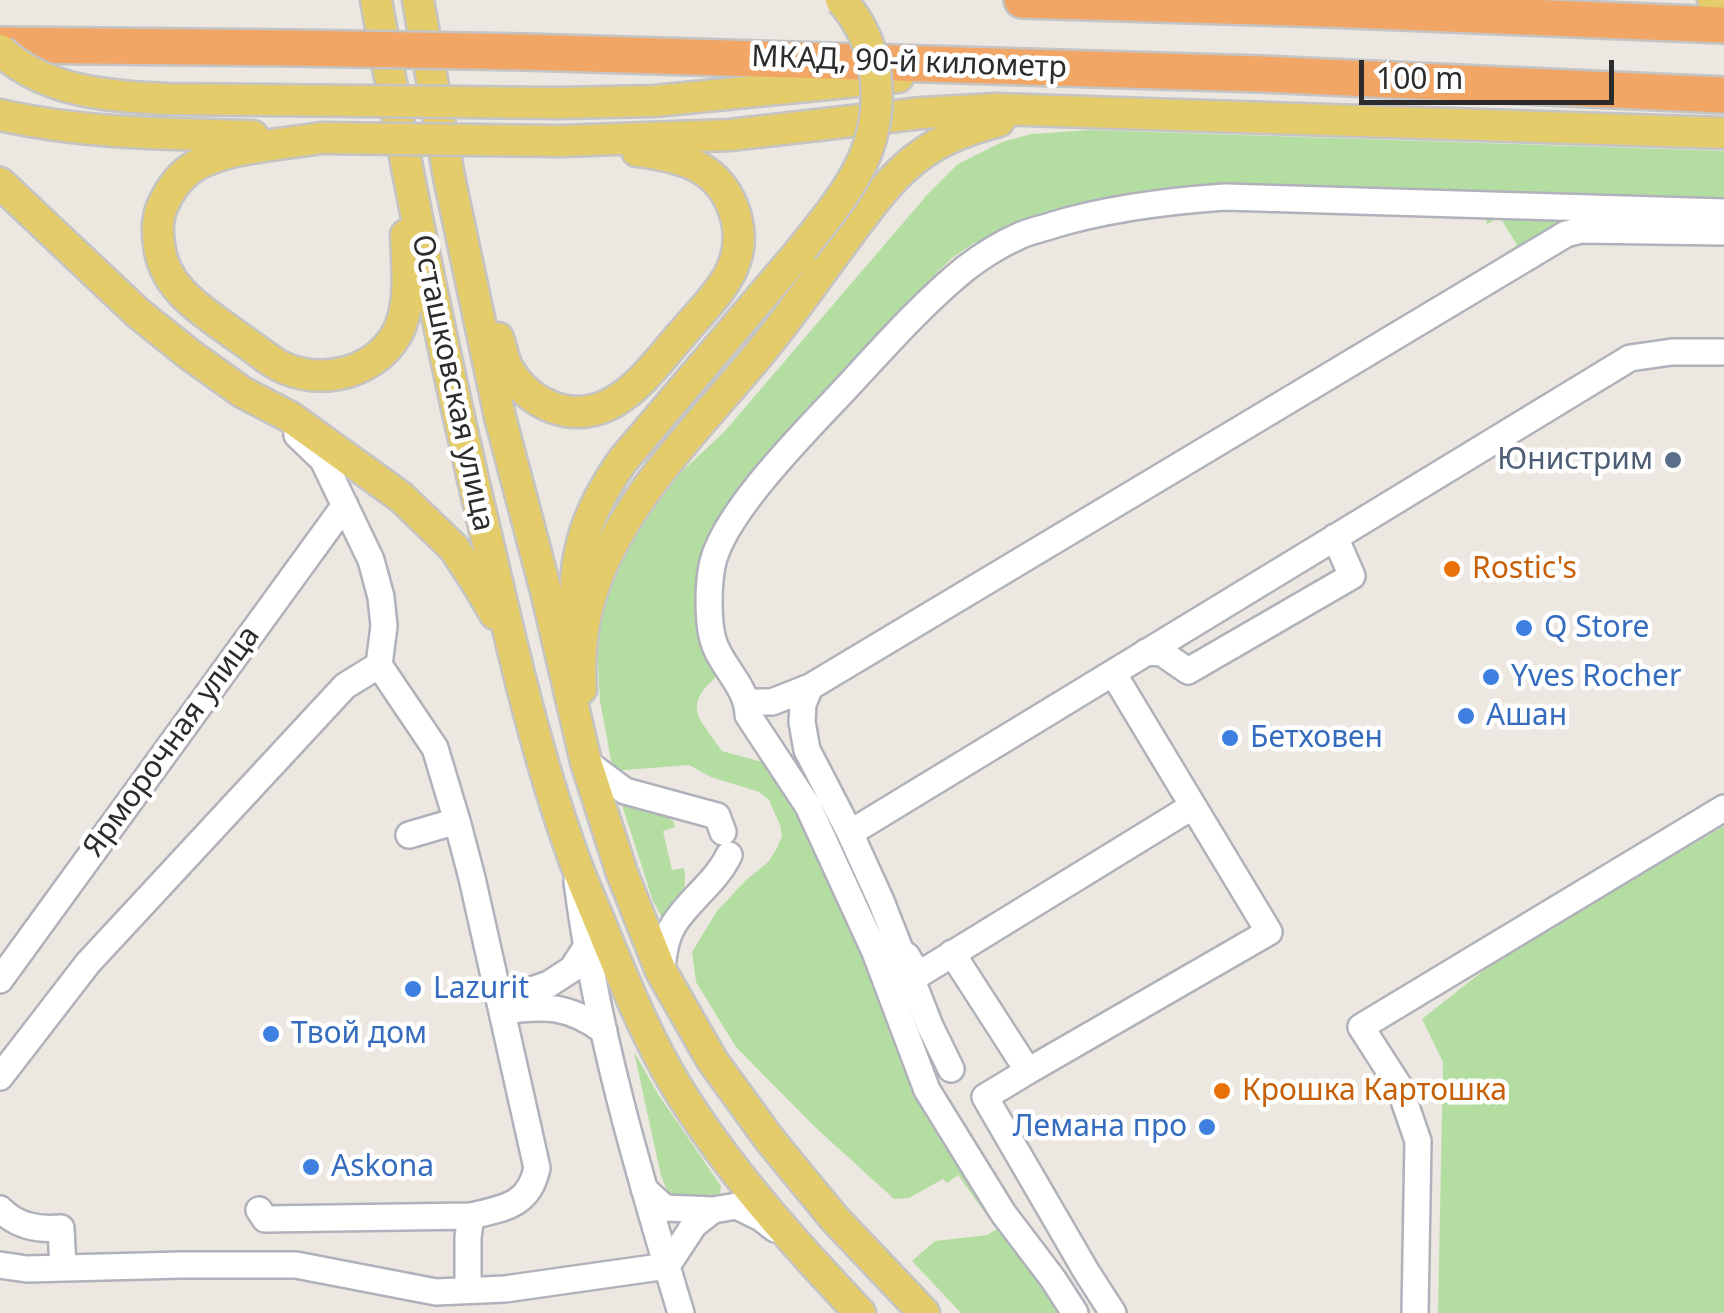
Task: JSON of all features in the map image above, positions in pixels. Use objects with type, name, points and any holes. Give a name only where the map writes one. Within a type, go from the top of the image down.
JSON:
[{"type":"highway","points":[[1022,0],[1724,26]]},
{"type":"highway","name":"МКАД, 90-й километр","points":[[0,48],[525,52],[1261,74],[1724,94]]},
{"type":"main road","name":"Осташковская улица","points":[[376,0],[460,426],[522,682],[573,857],[627,988],[674,1083],[733,1168],[799,1249],[860,1313]]},
{"type":"main road","name":"Осташковская улица","points":[[418,0],[449,177],[500,417],[586,762]]},
{"type":"main road","points":[[841,0],[870,47],[878,88],[875,128],[858,172],[802,250],[623,460],[602,491],[585,530],[578,566],[575,597],[579,666],[586,762],[622,873],[661,971],[712,1060],[770,1140],[834,1218],[924,1313]]},
{"type":"main road","points":[[1352,0],[1471,15]]},
{"type":"main road","points":[[1713,0],[1724,2]]},
{"type":"main road","points":[[0,48],[27,70],[56,84],[113,96],[168,99],[655,101],[1008,66]]},
{"type":"main road","points":[[0,115],[120,133],[286,141],[730,136],[922,112],[996,108],[1724,133]]},
{"type":"main road","points":[[579,666],[586,612],[603,564],[628,518],[656,477],[770,341],[897,176],[922,154],[968,128],[1002,120],[1082,112]]},
{"type":"main road","points":[[449,177],[506,364],[522,387],[541,403],[564,411],[586,412],[610,404],[637,385],[714,297],[734,264],[740,232],[733,204],[718,178],[695,165],[665,154],[561,140]]},
{"type":"main road","points":[[286,141],[215,157],[194,166],[167,196],[157,230],[168,276],[188,301],[279,366],[300,373],[345,373],[369,364],[386,349],[400,328],[407,302],[406,167]]},
{"type":"main road","points":[[0,184],[189,354],[370,472],[427,520],[454,548],[476,580],[492,608],[522,682]]},
{"type":"street","points":[[946,1072],[886,945],[808,806],[748,715],[748,702],[714,645],[710,613],[712,565],[723,536],[786,454],[904,327],[964,270],[1018,236],[1092,213],[1225,197],[1724,212]]},
{"type":"street","points":[[748,702],[772,702],[810,687],[1566,234],[1581,230],[1724,232]]},
{"type":"street","points":[[850,833],[1630,358],[1672,352],[1724,352]]},
{"type":"street","points":[[242,392],[314,450],[334,480],[370,560],[381,596],[384,626],[379,666],[434,748],[457,822],[537,1168],[526,1196],[510,1206],[471,1216],[265,1218],[259,1210]]},
{"type":"street","name":"Ярморочная улица","points":[[0,979],[344,504]]},
{"type":"street","points":[[1146,652],[1162,653],[1188,670],[1352,576],[1335,537]]},
{"type":"street","points":[[0,1077],[88,963],[345,686],[379,666]]},
{"type":"street","points":[[1113,673],[1269,932],[985,1097],[1113,1313]]},
{"type":"street","points":[[810,687],[803,704],[802,722],[807,750],[850,833],[927,1090],[1003,1213],[1075,1313]]},
{"type":"street","points":[[586,762],[625,791],[717,816],[726,843],[723,868],[674,924],[661,971]]},
{"type":"street","points":[[886,945],[918,975],[1193,806]]},
{"type":"street","points":[[1414,1313],[1418,1141],[1399,1086],[1361,1027],[1724,808]]},
{"type":"street","points":[[408,835],[457,822]]},
{"type":"street","points":[[573,857],[586,949],[604,1032],[681,1313]]},
{"type":"street","points":[[501,1006],[572,969],[586,949]]},
{"type":"street","points":[[952,953],[1028,1070]]},
{"type":"street","points":[[501,1006],[556,1008],[586,1018],[604,1032]]},
{"type":"street","points":[[644,1189],[665,1208],[713,1210],[736,1206],[761,1218],[799,1249]]},
{"type":"street","points":[[0,1209],[28,1227],[60,1228],[63,1268]]},
{"type":"street","points":[[0,1265],[27,1269],[296,1265],[436,1292],[505,1290],[667,1266],[694,1225],[713,1210]]},
{"type":"street","points":[[468,1290],[471,1216]]},
{"type":"green space","points":[[1091,130],[1724,151],[1724,201],[1255,185],[1174,195],[1019,228],[974,243],[952,258],[896,313],[896,321],[737,503],[708,649],[717,676],[700,697],[698,713],[722,751],[773,765],[847,906],[909,1077],[934,1127],[994,1213],[988,1217],[958,1175],[909,1198],[894,1199],[736,1047],[696,982],[692,952],[717,911],[768,862],[782,836],[780,825],[769,800],[759,792],[711,777],[689,765],[613,771],[600,701],[596,625],[613,568],[662,490],[724,432],[958,164],[1002,142],[1032,134]]},
{"type":"green space","points":[[1486,214],[1658,224],[1507,257],[1505,253],[1517,245],[1500,217],[1487,224]]},
{"type":"green space","points":[[621,802],[660,813],[673,821],[675,827],[663,831],[672,870],[684,868],[685,884],[678,903],[664,921],[653,901]]},
{"type":"green space","points":[[1724,826],[1724,1313],[1438,1313],[1443,1062],[1422,1019],[1497,960]]},
{"type":"green space","points":[[634,1052],[721,1186],[715,1199],[683,1203],[669,1195],[661,1176]]},
{"type":"green space","points":[[1002,1226],[1061,1313],[961,1313],[912,1261],[935,1241],[987,1235]]},
{"type":"place","name":"Юнистрим","points":[[1673,460]]},
{"type":"place","name":"Rostic's","points":[[1452,569]]},
{"type":"place","name":"Q Store","points":[[1524,628]]},
{"type":"place","name":"Yves Rocher","points":[[1491,677]]},
{"type":"place","name":"Ашан","points":[[1466,716]]},
{"type":"place","name":"Бетховен","points":[[1230,738]]},
{"type":"place","name":"Lazurit","points":[[413,989]]},
{"type":"place","name":"Твой дом","points":[[271,1034]]},
{"type":"place","name":"Крошка Картошка","points":[[1222,1091]]},
{"type":"place","name":"Лемана про","points":[[1207,1127]]},
{"type":"place","name":"Askona","points":[[311,1167]]}]
